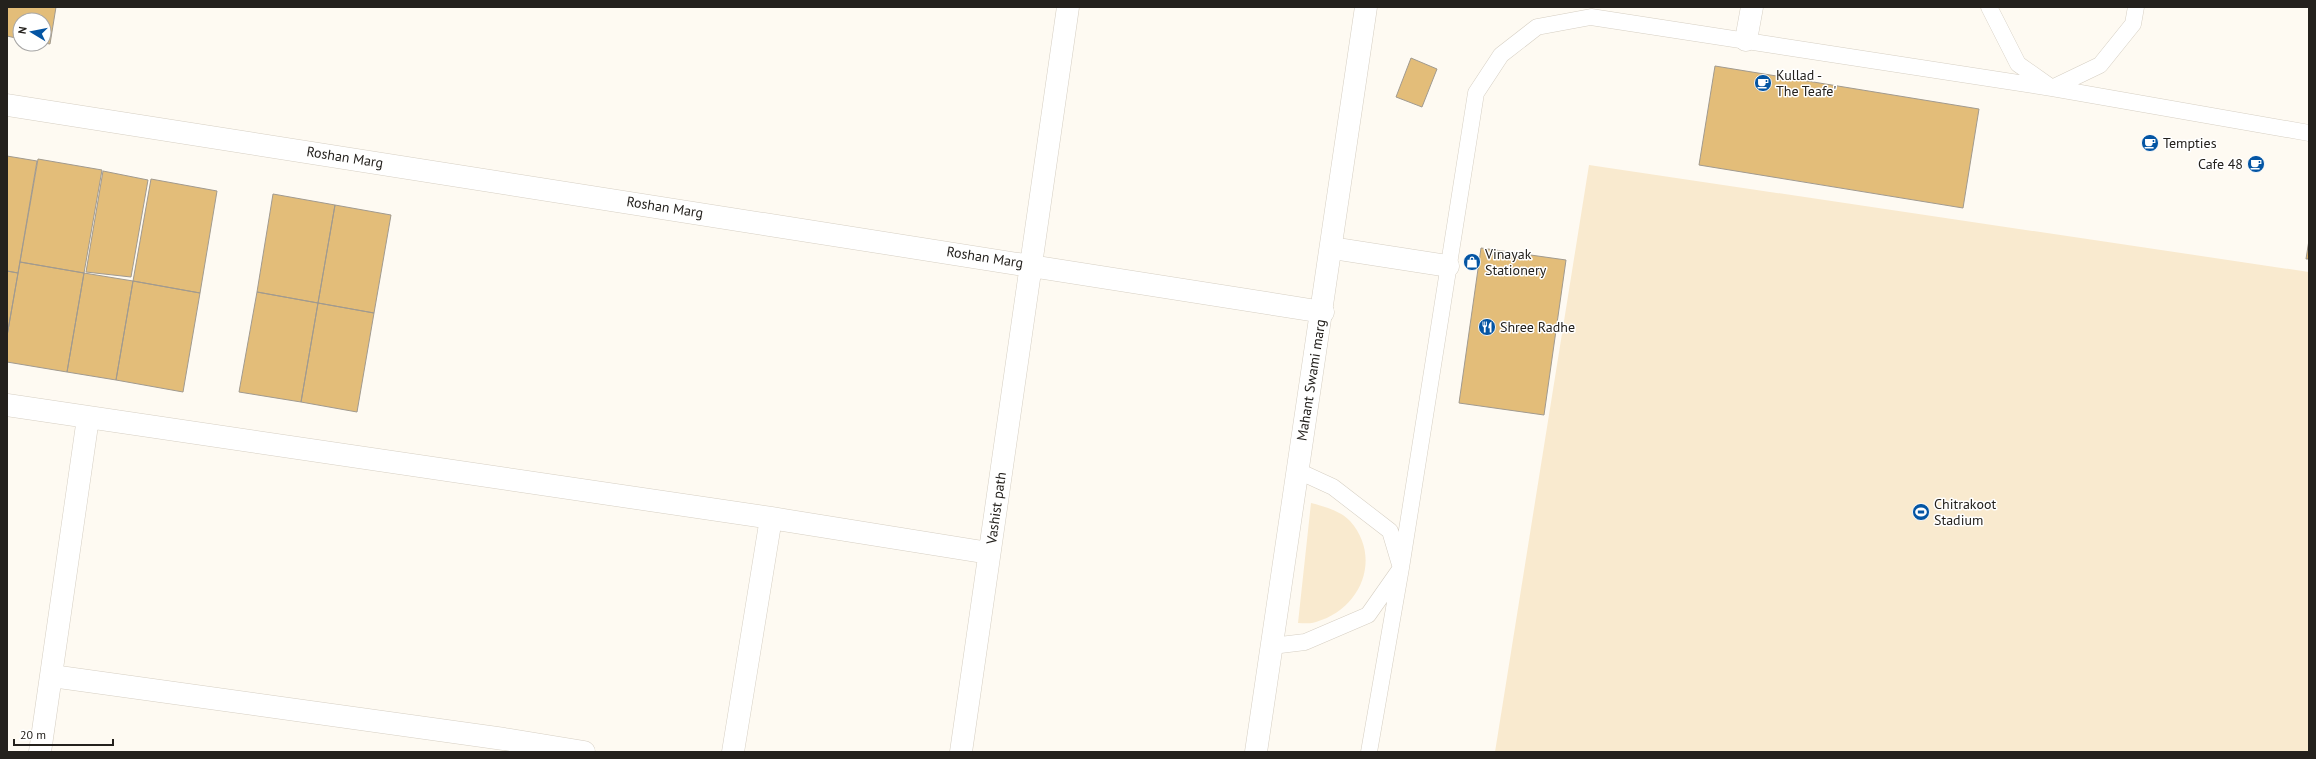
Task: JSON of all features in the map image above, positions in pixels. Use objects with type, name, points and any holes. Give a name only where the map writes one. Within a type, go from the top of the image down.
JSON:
[{"type":"street","name":"Vashist path","points":[[961,752],[1068,7]]},
{"type":"street","name":"Mahant Swami marg","points":[[1256,752],[1296,470],[1323,312],[1366,7]]},
{"type":"street","points":[[1746,40],[1752,7]]},
{"type":"street","name":"Roshan Marg","points":[[7,105],[1031,264],[1323,312]]},
{"type":"street","points":[[1332,248],[1448,266]]},
{"type":"street","points":[[7,405],[771,518],[989,553]]},
{"type":"street","points":[[40,752],[88,418]]},
{"type":"street","points":[[733,752],[771,518]]},
{"type":"street","points":[[52,676],[503,745],[584,752]]},
{"type":"lane","points":[[1988,7],[2018,64],[2052,88]]},
{"type":"lane","points":[[2052,88],[2100,65],[2133,24],[2136,7]]},
{"type":"lane","points":[[1369,752],[1401,568],[1476,93],[1501,55],[1537,27],[1591,17],[2052,88],[2309,133]]},
{"type":"lane","points":[[1296,470],[1332,488],[1390,531],[1401,568]]},
{"type":"lane","points":[[1272,646],[1305,642],[1368,615],[1401,568]]},
{"type":"shaded area","name":"Chitrakoot Stadium","points":[[1589,165],[2309,272],[2309,752],[1495,752]]},
{"type":"shaded area","points":[[1311,503],[1337,512],[1350,521],[1360,535],[1365,550],[1365,565],[1362,580],[1355,594],[1345,606],[1332,615],[1316,622],[1298,623]]},
{"type":"building","points":[[7,7],[56,7],[52,32],[52,12],[12,12],[12,37],[7,36]]},
{"type":"building","points":[[1411,58],[1437,69],[1422,107],[1396,97]]},
{"type":"building","points":[[1715,66],[1979,109],[1963,208],[1699,165]]},
{"type":"building","points":[[7,156],[37,161],[18,273],[7,271]]},
{"type":"building","points":[[38,159],[102,170],[84,273],[20,262]]},
{"type":"building","points":[[103,171],[148,180],[131,277],[86,272]]},
{"type":"building","points":[[151,179],[217,191],[200,293],[133,281]]},
{"type":"building","points":[[273,194],[335,205],[318,303],[257,292]]},
{"type":"building","points":[[335,205],[391,215],[374,313],[318,303]]},
{"type":"building","points":[[2309,240],[2309,259],[2306,259]]},
{"type":"building","points":[[1481,248],[1566,260],[1544,415],[1459,403]]},
{"type":"building","points":[[20,262],[84,273],[67,372],[7,362],[7,336]]},
{"type":"building","points":[[7,271],[18,273],[7,336]]},
{"type":"building","points":[[84,273],[133,281],[116,380],[67,372]]},
{"type":"building","points":[[133,281],[200,293],[183,392],[116,380]]},
{"type":"building","points":[[257,292],[318,303],[301,402],[239,392]]},
{"type":"building","points":[[318,303],[374,313],[357,412],[301,402]]},
{"type":"place","name":"Kullad - The Teafe'","points":[[1763,83]]},
{"type":"place","name":"Tempties","points":[[2150,143]]},
{"type":"place","name":"Cafe 48","points":[[2256,164]]},
{"type":"place","name":"Vinayak Stationery","points":[[1472,262]]},
{"type":"place","name":"Shree Radhe","points":[[1487,327]]},
{"type":"place","name":"Chitrakoot Stadium","points":[[1921,512]]}]
